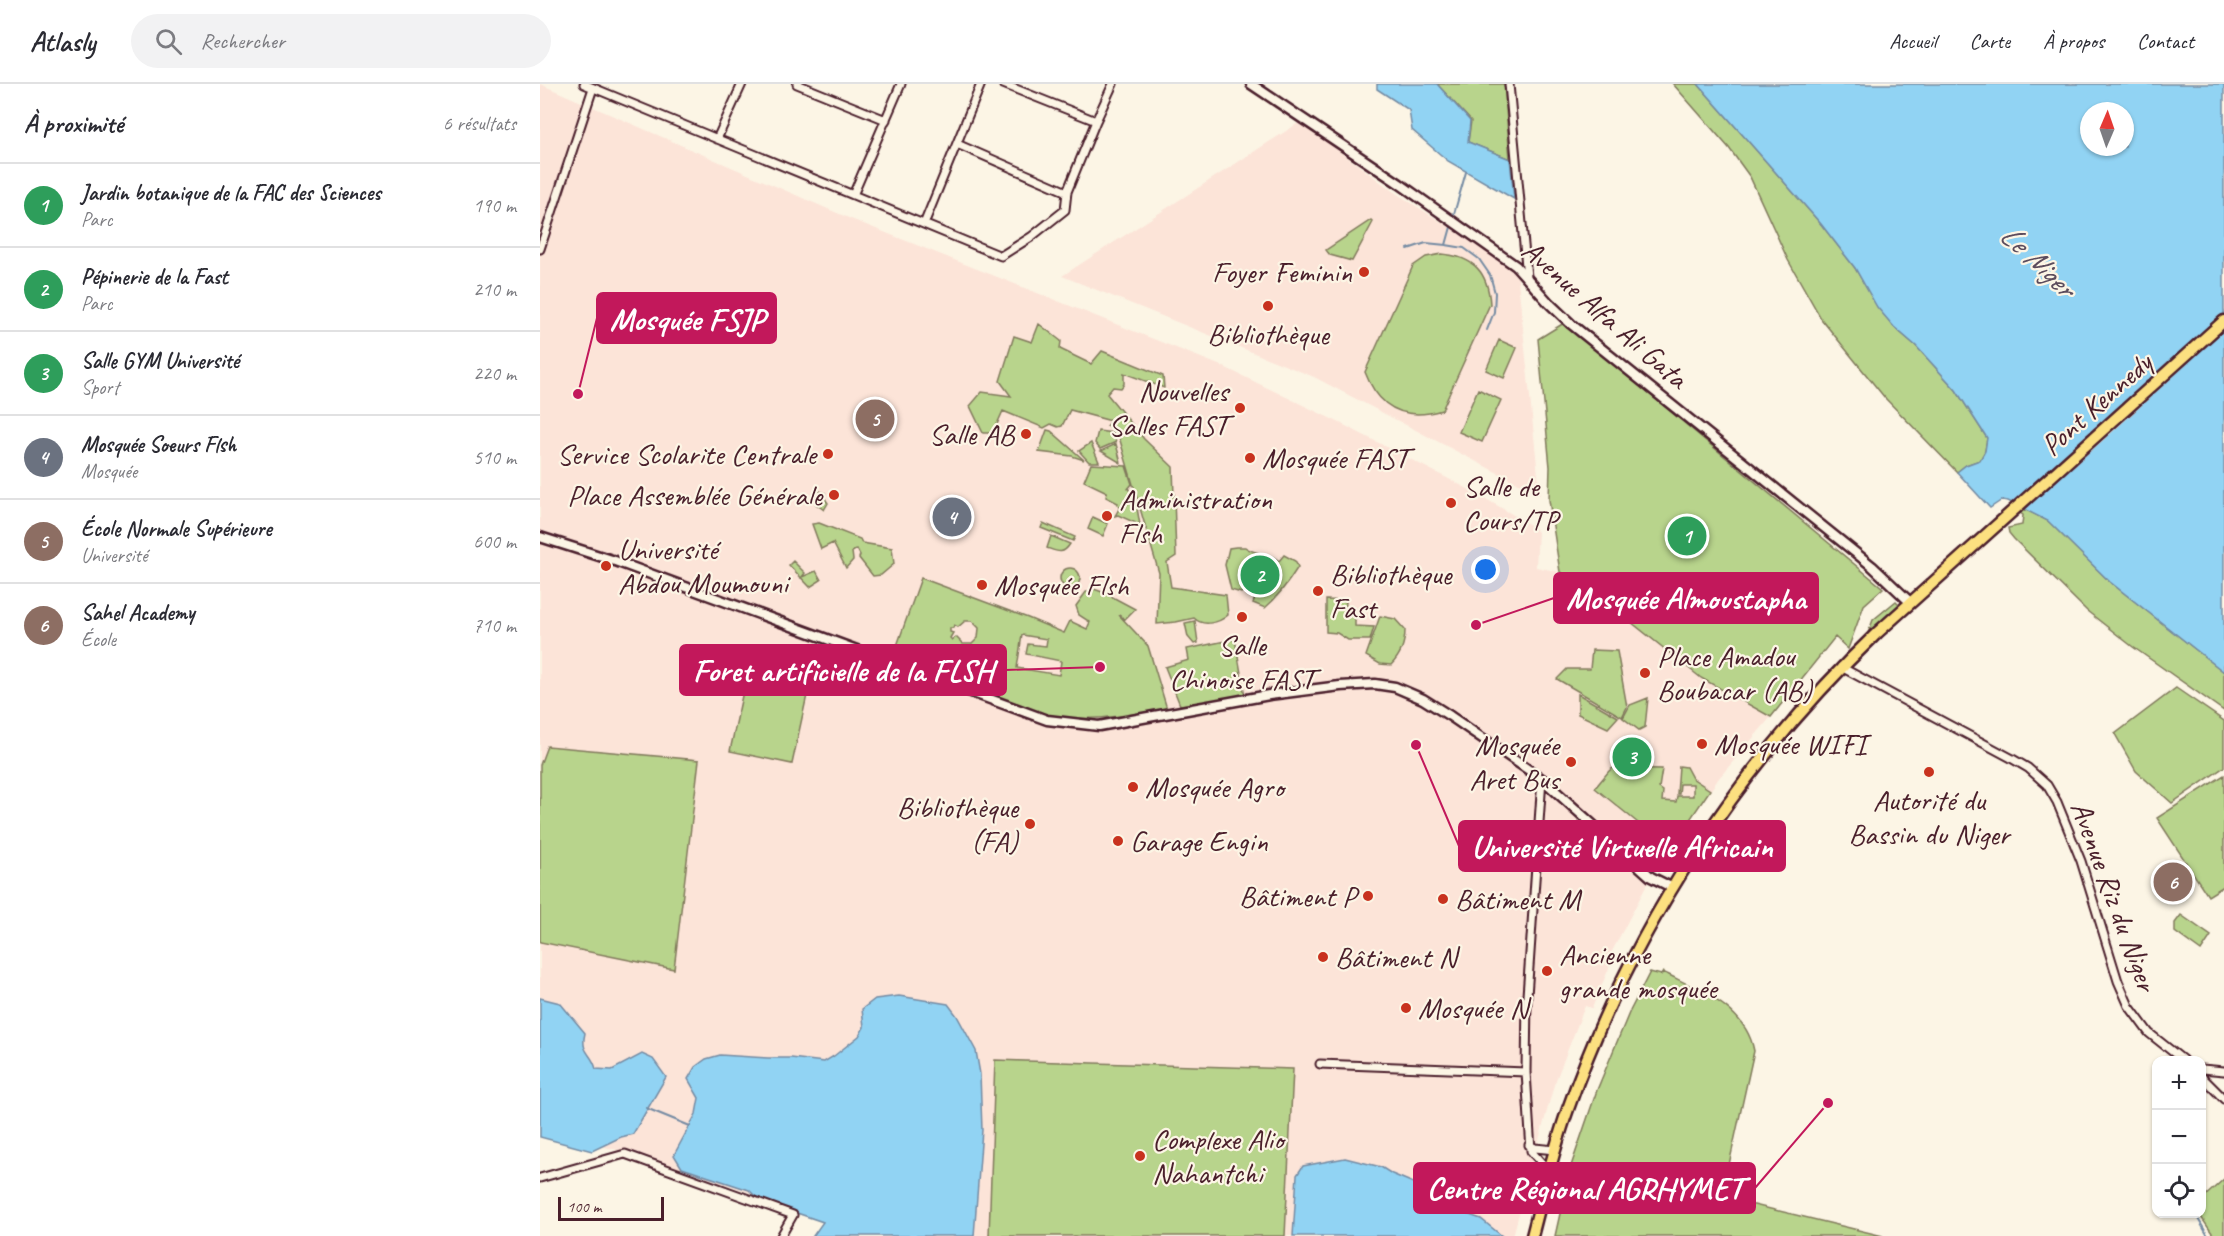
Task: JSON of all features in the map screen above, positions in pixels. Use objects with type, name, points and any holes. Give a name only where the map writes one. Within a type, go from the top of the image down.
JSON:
[{"type":"main road","name":"Pont Kennedy","points":[[1532,1236],[1568,1108],[1597,1035],[1635,956],[1673,888],[1739,787],[1789,725],[1841,667],[2224,321]]},
{"type":"street","points":[[584,84],[1001,256],[1062,215],[1065,210],[1067,192],[1113,84]]},
{"type":"street","points":[[717,139],[742,84]]},
{"type":"street","points":[[797,84],[886,120]]},
{"type":"street","points":[[853,195],[901,84]]},
{"type":"street","points":[[924,224],[981,84]]},
{"type":"street","points":[[1003,84],[1096,121]]},
{"type":"street","name":"Avenue Alfa Ali Gata","points":[[1251,84],[1516,266],[1571,324],[1872,566],[1911,603]]},
{"type":"street","points":[[1509,84],[1527,277]]},
{"type":"street","points":[[540,249],[593,88]]},
{"type":"street","points":[[957,144],[1067,192]]},
{"type":"street","points":[[540,537],[615,561],[768,616],[1039,719],[1099,726],[1269,695],[1340,686],[1376,684],[1395,687],[1422,699],[1450,716],[1542,779],[1651,877],[1673,888]]},
{"type":"street","name":"Avenue Riz du Niger","points":[[1841,667],[2011,758],[2028,768],[2047,785],[2057,802],[2078,852],[2118,981],[2129,1006],[2149,1033],[2178,1056]]},
{"type":"street","points":[[1542,779],[1527,996],[1526,1072],[1529,1145],[1531,1151],[1549,1171]]},
{"type":"street","points":[[1320,1064],[1526,1072]]},
{"type":"street","points":[[2206,1069],[2224,1071]]},
{"type":"street","points":[[2206,1081],[2224,1099]]},
{"type":"street","points":[[1529,1145],[1535,1148],[1555,1150]]},
{"type":"street","points":[[540,1169],[541,1178],[625,1154],[793,1215],[781,1236]]},
{"type":"shaded area","points":[[540,84],[851,219],[1224,367],[1340,423],[1476,493],[1532,526],[1538,532],[1536,567],[1560,572],[1587,587],[1725,690],[1771,717],[1719,778],[1651,877],[1609,957],[1613,959],[1592,1008],[1585,1006],[1554,1085],[1513,1236],[876,1236],[639,1155],[579,1141],[540,1125]]},
{"type":"shaded area","points":[[1300,122],[1394,192],[1517,270],[1540,495],[1314,377],[1062,276]]},
{"type":"green space","points":[[1437,84],[1504,84],[1510,159],[1468,142],[1471,121]]},
{"type":"green space","points":[[1673,84],[1698,84],[1821,224],[1855,268],[1878,307],[1894,327],[1916,346],[1956,390],[1987,438],[1985,451],[1980,460],[1966,465],[1957,472],[1885,398],[1822,320],[1788,260],[1750,177],[1729,148]]},
{"type":"green space","points":[[1371,220],[1373,222],[1352,261],[1330,255],[1326,250]]},
{"type":"green space","points":[[1442,254],[1463,259],[1477,268],[1486,283],[1490,304],[1442,410],[1429,413],[1405,413],[1386,403],[1378,395],[1365,372],[1413,266],[1426,257]]},
{"type":"green space","points":[[1564,323],[1883,588],[1864,605],[1848,649],[1835,637],[1771,717],[1701,678],[1587,587],[1560,572],[1549,500],[1550,467],[1538,339]]},
{"type":"green space","points":[[1039,324],[1061,341],[1060,349],[1091,364],[1102,351],[1163,376],[1164,388],[1124,373],[1124,384],[1121,388],[1113,387],[1107,394],[1144,439],[1173,467],[1176,556],[1167,562],[1171,587],[1226,595],[1228,615],[1224,618],[1211,623],[1194,618],[1157,624],[1159,573],[1117,430],[1107,426],[1111,421],[1070,410],[1062,426],[1051,424],[1044,428],[1003,411],[993,433],[983,433],[970,406],[982,392],[1011,396],[1000,381],[1014,336],[1032,342]]},
{"type":"green space","points":[[1499,340],[1517,348],[1504,378],[1486,370]]},
{"type":"green space","points":[[1478,389],[1501,400],[1482,442],[1459,432]]},
{"type":"green space","points":[[1047,430],[1084,460],[1072,456],[1039,452]]},
{"type":"green space","points":[[1098,431],[1113,433],[1116,442],[1100,449],[1095,443]]},
{"type":"green space","points":[[1091,443],[1099,462],[1089,462],[1079,451]]},
{"type":"green space","points":[[1116,444],[1121,463],[1101,451]]},
{"type":"green space","points":[[1091,464],[1126,466],[1132,484],[1128,489],[1133,493],[1121,510],[1135,496],[1140,525],[1118,515],[1115,516],[1120,507],[1118,503],[1106,497],[1107,492],[1084,481]]},
{"type":"green space","points":[[819,491],[825,493],[824,497],[828,503],[824,510],[816,504],[814,497]]},
{"type":"green space","points":[[2024,509],[2048,521],[2110,582],[2224,672],[2224,711],[2133,647],[2087,611],[2014,539],[2008,528],[2022,525],[2023,515],[2020,513]]},
{"type":"green space","points":[[1093,517],[1108,524],[1103,536],[1088,529]]},
{"type":"green space","points":[[819,523],[860,539],[862,543],[892,548],[894,564],[881,575],[873,576],[859,558],[857,549],[852,552],[853,560],[846,568],[833,543],[821,549],[812,524]]},
{"type":"green space","points":[[1043,523],[1075,537],[1073,541],[1041,528]]},
{"type":"green space","points":[[1051,536],[1070,544],[1065,550],[1054,551],[1047,548]]},
{"type":"green space","points":[[1245,547],[1279,561],[1284,555],[1295,561],[1298,567],[1275,599],[1265,608],[1253,603],[1256,595],[1247,589],[1241,593],[1231,590],[1225,565],[1229,548]]},
{"type":"green space","points":[[793,561],[805,573],[802,577],[816,571],[821,580],[810,587],[789,565]]},
{"type":"green space","points":[[1070,568],[1077,571],[1080,578],[1077,585],[1070,588],[1063,585],[1060,578],[1063,571]]},
{"type":"green space","points":[[921,578],[1064,633],[1070,621],[1087,629],[1090,622],[1079,615],[1076,606],[1086,592],[1094,589],[1135,609],[1125,619],[1119,615],[1148,646],[1167,709],[1100,718],[1067,718],[1051,715],[1033,711],[893,657]],"holes":[[[965,621],[972,621],[979,628],[978,638],[972,644],[963,644],[956,637],[952,640],[950,638],[953,633],[950,632],[950,628],[954,625],[958,627]],[[1022,635],[1047,639],[1046,646],[1028,644],[1026,654],[1061,661],[1059,675],[1017,668]]]},
{"type":"green space","points":[[1326,600],[1346,601],[1345,615],[1355,616],[1355,626],[1374,627],[1370,640],[1348,640],[1337,633],[1326,632]]},
{"type":"green space","points":[[1896,601],[1901,606],[1869,634],[1873,620]]},
{"type":"green space","points":[[1380,616],[1395,619],[1405,630],[1402,649],[1391,665],[1380,664],[1366,656]]},
{"type":"green space","points":[[1195,621],[1198,643],[1194,644],[1188,637],[1185,623]]},
{"type":"green space","points":[[1235,639],[1245,696],[1180,705],[1165,667],[1189,660],[1187,649]]},
{"type":"green space","points":[[1592,650],[1617,651],[1627,707],[1622,717],[1557,679],[1567,669],[1590,669]]},
{"type":"green space","points":[[750,659],[812,672],[792,764],[730,751]]},
{"type":"green space","points":[[2176,688],[2224,721],[2224,767],[2172,803],[2136,771],[2115,734]]},
{"type":"green space","points":[[1578,694],[1618,717],[1608,728],[1578,714]]},
{"type":"green space","points":[[1648,698],[1645,727],[1639,730],[1623,718],[1630,705]]},
{"type":"green space","points":[[547,746],[699,760],[674,969],[540,942],[540,765]]},
{"type":"green space","points":[[1679,766],[1686,767],[1692,778],[1710,790],[1670,849],[1595,788],[1613,768],[1662,769],[1659,788],[1663,791],[1662,801],[1676,802],[1677,796],[1693,796],[1693,784],[1680,784],[1679,794],[1677,794]]},
{"type":"green space","points":[[2224,775],[2224,886],[2208,896],[2157,818]]},
{"type":"green space","points":[[2181,915],[2211,936],[2201,951],[2175,932],[2175,923]]},
{"type":"green space","points":[[1650,972],[1661,975],[1663,972],[1705,993],[1731,1011],[1749,1036],[1754,1051],[1728,1169],[1725,1204],[1754,1205],[1883,1236],[1555,1236],[1570,1169],[1597,1090],[1629,1013]]},
{"type":"green space","name":"Complexe Alio Nahantchi","points":[[995,1060],[1293,1069],[1285,1236],[989,1236]]},
{"type":"green space","points":[[2224,1179],[2224,1236],[2214,1236],[2202,1218],[2206,1218],[2206,1195]]},
{"type":"water","points":[[1377,84],[1437,84],[1470,121],[1468,142],[1510,159],[1514,199],[1448,161],[1412,130],[1409,110],[1377,89]]},
{"type":"water","name":"Le Niger","points":[[1698,84],[2224,84],[2224,672],[2110,582],[2048,521],[2008,501],[2002,500],[1990,508],[1957,472],[1966,465],[1980,460],[1985,451],[1987,438],[1956,390],[1877,307],[1855,268],[1821,224]]},
{"type":"water","points":[[899,996],[948,1004],[976,1051],[980,1074],[982,1130],[974,1236],[813,1236],[823,1222],[759,1200],[749,1190],[682,1168],[674,1155],[696,1114],[699,1098],[688,1079],[695,1067],[706,1059],[720,1055],[824,1062],[859,1036],[864,1027],[862,1009],[875,999]]},
{"type":"water","points":[[540,998],[560,1003],[585,1033],[585,1049],[596,1069],[612,1070],[642,1054],[653,1059],[666,1077],[633,1134],[621,1137],[592,1151],[540,1137]]},
{"type":"water","points":[[1345,1158],[1381,1167],[1392,1174],[1449,1198],[1467,1214],[1481,1219],[1502,1236],[1293,1236],[1297,1175],[1303,1166]]},
{"type":"pier","points":[[2224,317],[2224,330],[2108,436],[2022,511],[2013,506]]},
{"type":"waterway","points":[[1454,214],[1466,172]]},
{"type":"waterway","points":[[1446,245],[1451,227]]},
{"type":"waterway","points":[[1408,249],[1426,243],[1446,245],[1464,248],[1479,259],[1490,275],[1495,293],[1494,312],[1487,330]]},
{"type":"waterway","points":[[646,1108],[690,1126]]},
{"type":"waterway","points":[[2198,1218],[2208,1236]]},
{"type":"place","name":"Foyer Feminin","points":[[1364,272]]},
{"type":"place","name":"Bibliothèque","points":[[1268,306]]},
{"type":"place","name":"Mosquée FSJP","points":[[578,394]]},
{"type":"place","name":"Nouvelles Salles FAST","points":[[1240,408]]},
{"type":"place","name":"École Normale Supérieure","points":[[875,419]]},
{"type":"place","name":"Salle AB","points":[[1026,434]]},
{"type":"place","name":"Service Scolarite Centrale","points":[[828,454]]},
{"type":"place","name":"Mosquée FAST","points":[[1250,458]]},
{"type":"place","name":"Place Assemblée Générale","points":[[834,495]]},
{"type":"place","name":"Salle de Cours/TP","points":[[1451,503]]},
{"type":"place","name":"Administration Flsh","points":[[1107,516]]},
{"type":"place","name":"Mosquée Soeurs Flsh","points":[[952,517]]},
{"type":"place","name":"Jardin botanique de la FAC des Sciences","points":[[1687,536]]},
{"type":"place","name":"Université Abdou Moumouni","points":[[606,566]]},
{"type":"place","name":"Pépinerie de la Fast","points":[[1260,575]]},
{"type":"place","name":"Mosquée Flsh","points":[[982,585]]},
{"type":"place","name":"Bibliothèque Fast","points":[[1318,591]]},
{"type":"place","name":"Salle Chinoise FAST","points":[[1242,617]]},
{"type":"place","name":"Mosquée Almoustapha","points":[[1476,625]]},
{"type":"place","name":"Foret artificielle de la FLSH","points":[[1100,667]]},
{"type":"place","name":"Place Amadou Boubacar (AB)","points":[[1645,673]]},
{"type":"place","name":"Mosquée WIFI","points":[[1702,744]]},
{"type":"place","name":"Université Virtuelle Africain","points":[[1416,745]]},
{"type":"place","name":"Salle GYM Université","points":[[1632,757]]},
{"type":"place","name":"Mosquée Aret Bus","points":[[1571,762]]},
{"type":"place","name":"Autorité du Bassin du Niger","points":[[1929,772]]},
{"type":"place","name":"Mosquée Agro","points":[[1133,787]]},
{"type":"place","name":"Bibliothèque (FA)","points":[[1030,824]]},
{"type":"place","name":"Garage Engin","points":[[1118,841]]},
{"type":"place","name":"Sahel Academy","points":[[2173,882]]},
{"type":"place","name":"Bâtiment P","points":[[1368,896]]},
{"type":"place","name":"Bâtiment M","points":[[1443,899]]},
{"type":"place","name":"Bâtiment N","points":[[1323,957]]},
{"type":"place","name":"Ancienne grande mosquée","points":[[1547,971]]},
{"type":"place","name":"Mosquée N","points":[[1406,1008]]},
{"type":"place","name":"Centre Régional AGRHYMET","points":[[1828,1103]]},
{"type":"place","name":"Complexe Alio Nahantchi","points":[[1140,1156]]}]
